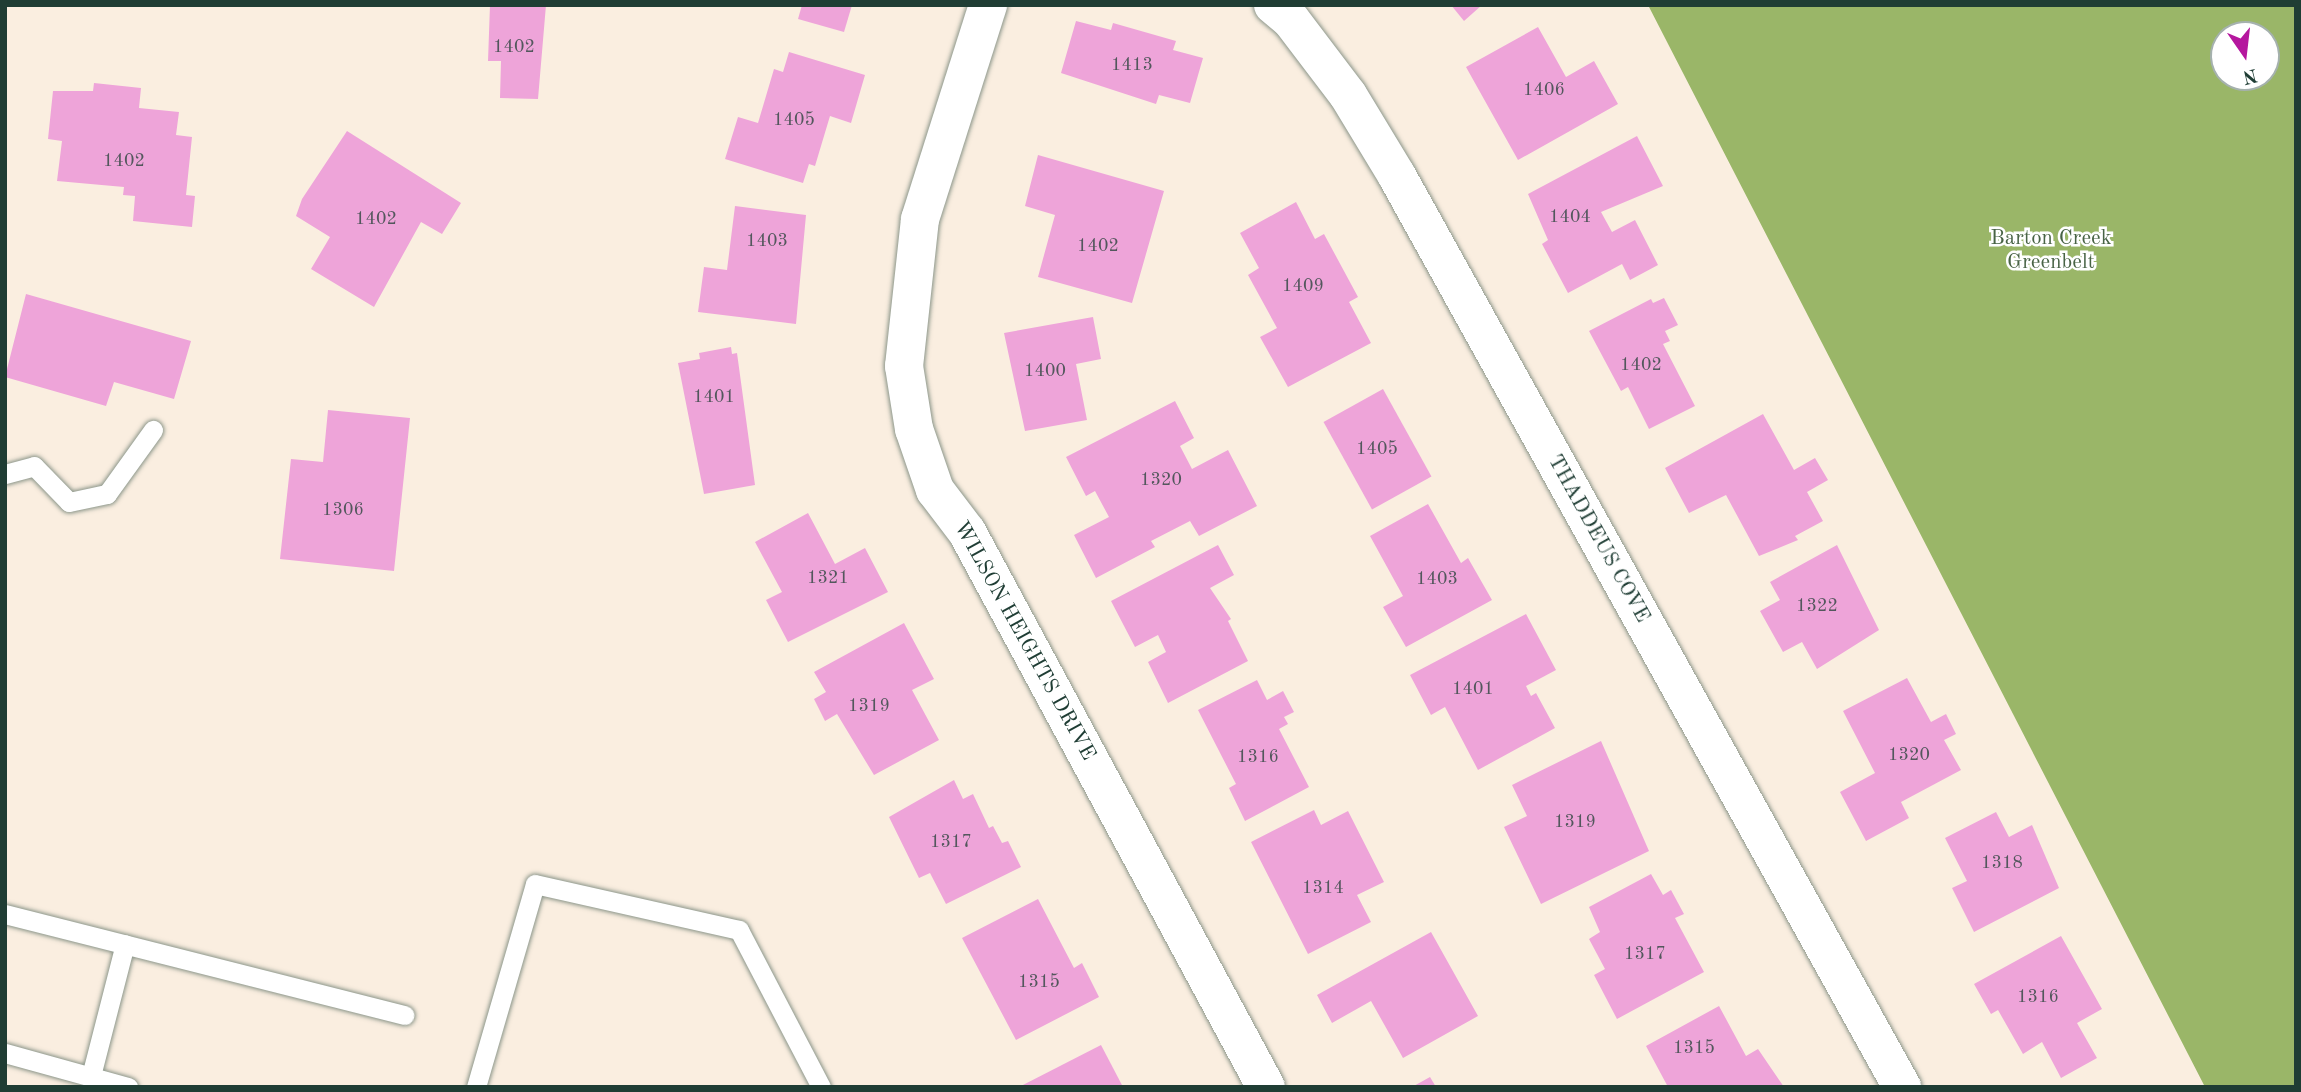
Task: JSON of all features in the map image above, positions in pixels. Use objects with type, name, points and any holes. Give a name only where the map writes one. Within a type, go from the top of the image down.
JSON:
[{"type":"street","name":"WILSON HEIGHTS DRIVE","points":[[988,5],[920,219],[904,366],[914,429],[935,490],[967,532],[1266,1087]]},
{"type":"street","name":"THADDEUS COVE","points":[[1273,5],[1291,20],[1348,95],[1397,176],[1902,1087]]},
{"type":"lane","points":[[5,474],[34,466],[69,502],[107,494],[153,430]]},
{"type":"lane","points":[[476,1087],[535,884],[739,930],[821,1087]]},
{"type":"lane","points":[[5,914],[404,1015]]},
{"type":"lane","points":[[91,1076],[125,944]]},
{"type":"lane","points":[[5,1053],[128,1087]]},
{"type":"green space","name":"Barton Creek Greenbelt","points":[[1648,5],[2296,5],[2296,1087],[2205,1087]]},
{"type":"building","points":[[490,5],[546,5],[538,99],[500,98],[501,61],[488,61]]},
{"type":"building","points":[[802,5],[852,5],[844,32],[798,19]]},
{"type":"building","points":[[1451,5],[1482,5],[1464,21]]},
{"type":"building","points":[[1076,21],[1111,30],[1113,23],[1176,41],[1173,50],[1203,58],[1190,103],[1159,95],[1156,104],[1061,73]]},
{"type":"building","points":[[1538,27],[1566,77],[1594,61],[1618,104],[1518,160],[1466,67]]},
{"type":"building","points":[[789,52],[865,75],[851,123],[830,116],[815,166],[809,164],[803,183],[725,159],[738,117],[758,123],[774,69],[783,72]]},
{"type":"building","points":[[94,83],[141,88],[139,108],[179,112],[176,135],[192,137],[186,195],[195,196],[192,227],[133,221],[135,196],[123,195],[124,187],[57,181],[62,141],[48,139],[53,91],[93,91]]},
{"type":"building","points":[[347,131],[461,203],[442,234],[421,222],[374,307],[311,269],[330,237],[296,216],[302,199]]},
{"type":"building","points":[[1637,136],[1663,186],[1601,212],[1612,232],[1635,220],[1658,265],[1630,280],[1622,264],[1568,293],[1542,244],[1548,240],[1528,194]]},
{"type":"building","points":[[1038,155],[1164,191],[1132,303],[1038,277],[1055,215],[1025,206]]},
{"type":"building","points":[[1296,202],[1315,239],[1324,234],[1358,297],[1349,302],[1371,343],[1288,387],[1260,337],[1277,328],[1248,275],[1259,268],[1240,233]]},
{"type":"building","points":[[735,206],[806,215],[796,324],[698,312],[704,267],[727,270]]},
{"type":"building","points":[[26,294],[191,341],[174,399],[114,382],[106,406],[5,377]]},
{"type":"building","points":[[1664,298],[1678,325],[1665,331],[1670,341],[1663,344],[1695,406],[1649,429],[1628,387],[1621,391],[1589,331],[1651,299],[1653,303]]},
{"type":"building","points":[[1093,317],[1101,359],[1076,364],[1087,420],[1025,431],[1004,333]]},
{"type":"building","points":[[731,347],[732,354],[737,353],[755,485],[704,494],[678,363],[700,359],[699,353]]},
{"type":"building","points":[[1383,389],[1431,476],[1372,509],[1324,422]]},
{"type":"building","points":[[1175,401],[1194,438],[1180,446],[1192,469],[1228,450],[1257,506],[1199,536],[1190,521],[1151,541],[1155,547],[1096,578],[1074,535],[1109,517],[1095,491],[1086,496],[1066,457]]},
{"type":"building","points":[[328,410],[410,418],[394,571],[280,559],[291,459],[323,462]]},
{"type":"building","points":[[1763,414],[1794,470],[1815,458],[1828,480],[1807,492],[1823,521],[1795,536],[1798,540],[1759,556],[1726,495],[1689,513],[1665,468]]},
{"type":"building","points":[[1428,504],[1461,563],[1468,558],[1492,600],[1406,647],[1383,607],[1403,596],[1370,536]]},
{"type":"building","points":[[808,513],[835,564],[865,548],[888,592],[788,642],[766,600],[782,592],[755,542]]},
{"type":"building","points":[[1218,545],[1234,575],[1210,588],[1231,619],[1228,621],[1248,661],[1168,703],[1148,662],[1166,652],[1158,635],[1135,647],[1111,601]]},
{"type":"building","points":[[1837,545],[1879,630],[1817,669],[1802,642],[1783,652],[1760,611],[1780,600],[1770,582]]},
{"type":"building","points":[[1526,614],[1556,670],[1526,686],[1531,696],[1536,693],[1555,728],[1478,770],[1445,707],[1431,715],[1410,675]]},
{"type":"building","points":[[904,623],[934,679],[912,690],[939,740],[874,775],[837,714],[825,721],[814,699],[826,692],[814,672]]},
{"type":"building","points":[[1907,678],[1931,722],[1946,714],[1956,734],[1944,740],[1961,770],[1901,802],[1909,818],[1866,841],[1840,792],[1875,773],[1843,711]]},
{"type":"building","points":[[1257,680],[1267,700],[1283,691],[1294,712],[1284,717],[1288,724],[1279,729],[1309,787],[1245,821],[1229,788],[1236,784],[1198,710]]},
{"type":"building","points":[[1601,741],[1649,851],[1541,904],[1504,827],[1527,816],[1512,785]]},
{"type":"building","points":[[954,780],[963,799],[973,794],[989,828],[993,826],[1002,843],[1008,841],[1021,867],[946,904],[930,873],[919,878],[889,817]]},
{"type":"building","points":[[1314,810],[1321,825],[1348,811],[1384,882],[1357,895],[1371,922],[1308,954],[1251,842]]},
{"type":"building","points":[[1996,812],[2009,837],[2032,825],[2059,888],[1974,932],[1952,888],[1967,881],[1945,838]]},
{"type":"building","points":[[1651,874],[1663,895],[1671,890],[1684,914],[1675,918],[1704,972],[1617,1019],[1594,975],[1605,969],[1589,939],[1600,932],[1589,907]]},
{"type":"building","points":[[1038,899],[1074,968],[1082,963],[1099,997],[1016,1040],[962,938]]},
{"type":"building","points":[[1431,932],[1478,1016],[1403,1058],[1371,1001],[1332,1023],[1317,995]]},
{"type":"building","points":[[2061,936],[2102,1009],[2077,1023],[2097,1058],[2061,1078],[2042,1042],[2023,1054],[1998,1010],[1991,1014],[1974,984]]},
{"type":"building","points":[[1719,1006],[1746,1056],[1758,1049],[1784,1087],[1668,1087],[1646,1046]]},
{"type":"building","points":[[1101,1045],[1123,1087],[1019,1087]]},
{"type":"building","points":[[1430,1077],[1436,1087],[1412,1087]]}]
